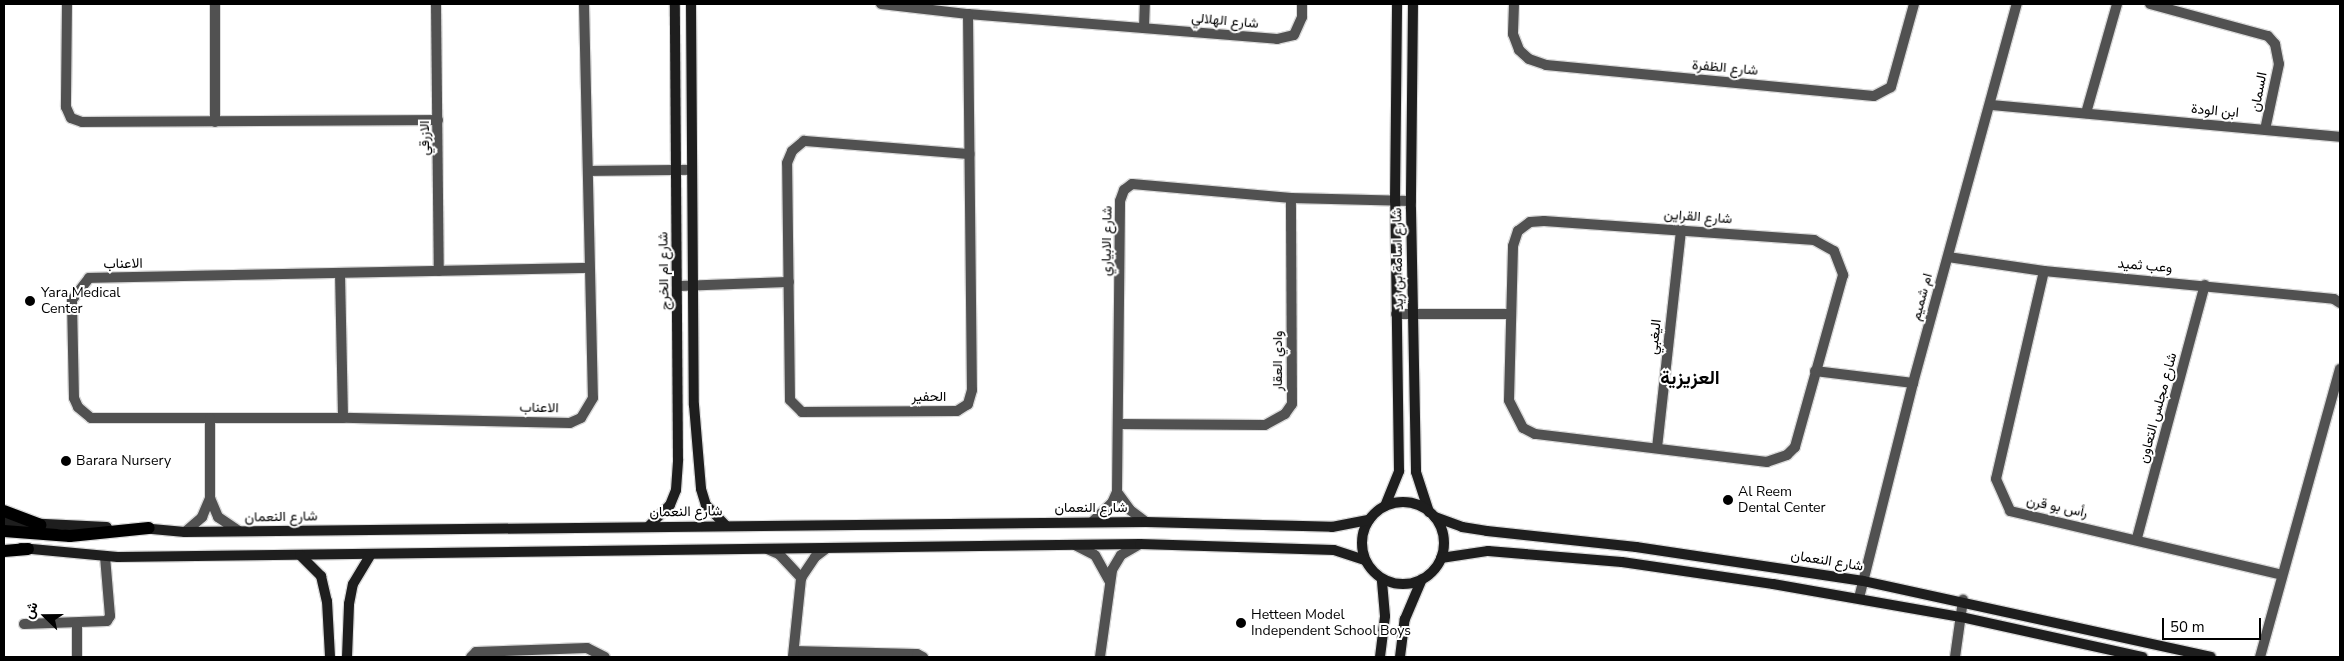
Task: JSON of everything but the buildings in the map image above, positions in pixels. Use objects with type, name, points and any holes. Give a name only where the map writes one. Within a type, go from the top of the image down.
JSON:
[{"type":"main road","points":[[4,511],[40,525]]},
{"type":"main road","points":[[4,531],[70,536],[149,528]]},
{"type":"main road","points":[[4,551],[28,549]]},
{"type":"street","points":[[67,4],[66,107],[71,118],[82,122],[438,120]]},
{"type":"street","points":[[215,4],[215,122]]},
{"type":"street","name":"الازرقي","points":[[436,4],[439,271]]},
{"type":"street","name":"الاعناب","points":[[584,4],[593,398],[581,418],[570,423],[343,418],[91,418],[78,407],[74,398],[72,300],[89,278],[589,268]]},
{"type":"street","name":"شارع ام الخرج","points":[[648,526],[670,505],[676,490],[678,286],[675,4]]},
{"type":"street","name":"شارع ام الخرج","points":[[691,4],[694,405],[701,489],[706,505],[725,525]]},
{"type":"street","name":"شارع الهلالي","points":[[881,4],[968,14],[1277,39],[1294,35],[1302,17],[1302,4]]},
{"type":"street","points":[[1144,28],[1145,4]]},
{"type":"street","name":"شارع اسامة بن زيد","points":[[1385,506],[1399,471],[1395,201],[1397,4]]},
{"type":"street","name":"شارع اسامة بن زيد","points":[[1413,4],[1411,201],[1416,472],[1432,514]]},
{"type":"street","name":"شارع الظفرة","points":[[1514,4],[1513,34],[1519,50],[1529,59],[1546,65],[1874,96],[1891,87],[1914,4]]},
{"type":"street","name":"ام شميم","points":[[1859,598],[1913,383],[1991,105],[2017,4]]},
{"type":"street","points":[[2086,113],[2117,4]]},
{"type":"street","name":"السمان","points":[[2150,4],[2268,36],[2275,44],[2279,64],[2265,130]]},
{"type":"street","name":"الحفير","points":[[968,14],[972,390],[968,404],[957,411],[802,412],[790,400],[787,163],[792,151],[804,141],[969,154]]},
{"type":"street","name":"ابن الودة","points":[[1991,105],[2340,137]]},
{"type":"street","points":[[588,171],[692,170]]},
{"type":"street","name":"شارع الابياري","points":[[1117,492],[1120,424],[1120,201],[1124,190],[1132,184],[1292,198],[1411,201]]},
{"type":"street","name":"وادي العقار","points":[[1120,424],[1265,425],[1285,414],[1292,404],[1292,198]]},
{"type":"street","name":"شارع القراين","points":[[1530,222],[1681,230],[1814,240],[1834,251],[1843,275],[1795,447],[1778,461],[1535,434],[1523,428],[1509,400],[1511,314],[1513,246],[1518,230],[1530,222]]},
{"type":"street","name":"اليغبي","points":[[1657,448],[1681,230]]},
{"type":"street","name":"وعب ثميد","points":[[1948,256],[2044,271],[2206,285],[2334,299],[2340,303]]},
{"type":"street","name":"رأس بو قرن","points":[[2044,271],[1996,479],[2000,495],[2010,511],[2137,538],[2282,575]]},
{"type":"street","points":[[340,273],[343,418]]},
{"type":"street","points":[[678,286],[789,282]]},
{"type":"street","name":"شارع مجلس التعاون","points":[[2137,538],[2206,285]]},
{"type":"street","points":[[1396,314],[1511,314]]},
{"type":"street","points":[[2260,657],[2340,369]]},
{"type":"street","points":[[1815,371],[1913,383]]},
{"type":"street","points":[[210,418],[210,498],[218,517],[239,531]]},
{"type":"street","points":[[1117,492],[1130,510],[1146,522]]},
{"type":"street","points":[[1092,522],[1112,504],[1117,492]]},
{"type":"street","points":[[185,532],[202,517],[210,498]]},
{"type":"street","points":[[1365,560],[1362,540],[1369,520],[1385,506],[1408,502],[1432,514],[1443,537],[1441,558],[1422,579],[1405,619],[1400,657]]},
{"type":"street","name":"شارع النعمان","points":[[1432,514],[1479,529],[1636,547],[1864,581],[1963,600],[2186,654],[2211,657]]},
{"type":"street","name":"شارع النعمان","points":[[4,522],[40,525],[149,528],[185,532],[1092,522],[1332,527],[1369,520]]},
{"type":"street","points":[[1070,544],[1095,555],[1108,580]]},
{"type":"street","points":[[4,547],[105,556],[370,556],[1140,544],[1334,550],[1365,560],[1382,579],[1402,584],[1422,579]]},
{"type":"street","points":[[1100,657],[1108,580],[1121,555],[1140,544]]},
{"type":"street","points":[[827,548],[815,557],[801,578],[794,654],[917,654],[923,657]]},
{"type":"street","points":[[766,549],[779,554],[801,578]]},
{"type":"street","points":[[1441,558],[1488,551],[1622,562],[1859,598],[1961,617],[2143,657]]},
{"type":"street","points":[[300,555],[321,576],[327,601],[330,657]]},
{"type":"street","points":[[24,624],[100,624],[107,621],[110,616],[105,556]]},
{"type":"street","points":[[347,657],[349,604],[353,584],[370,556]]},
{"type":"street","points":[[1380,657],[1385,616],[1382,579]]},
{"type":"street","points":[[1955,657],[1963,600]]},
{"type":"street","points":[[77,624],[77,657]]},
{"type":"street","points":[[471,657],[476,652],[587,648],[605,657]]},
{"type":"place","name":"Yara Medical Center","points":[[30,301]]},
{"type":"place","name":"Barara Nursery","points":[[66,461]]},
{"type":"place","name":"Al Reem Dental Center","points":[[1728,500]]},
{"type":"place","name":"Hetteen Model Independent School Boys","points":[[1241,623]]},
{"type":"district","name":"العزيزية","points":[[1690,379]]}]
